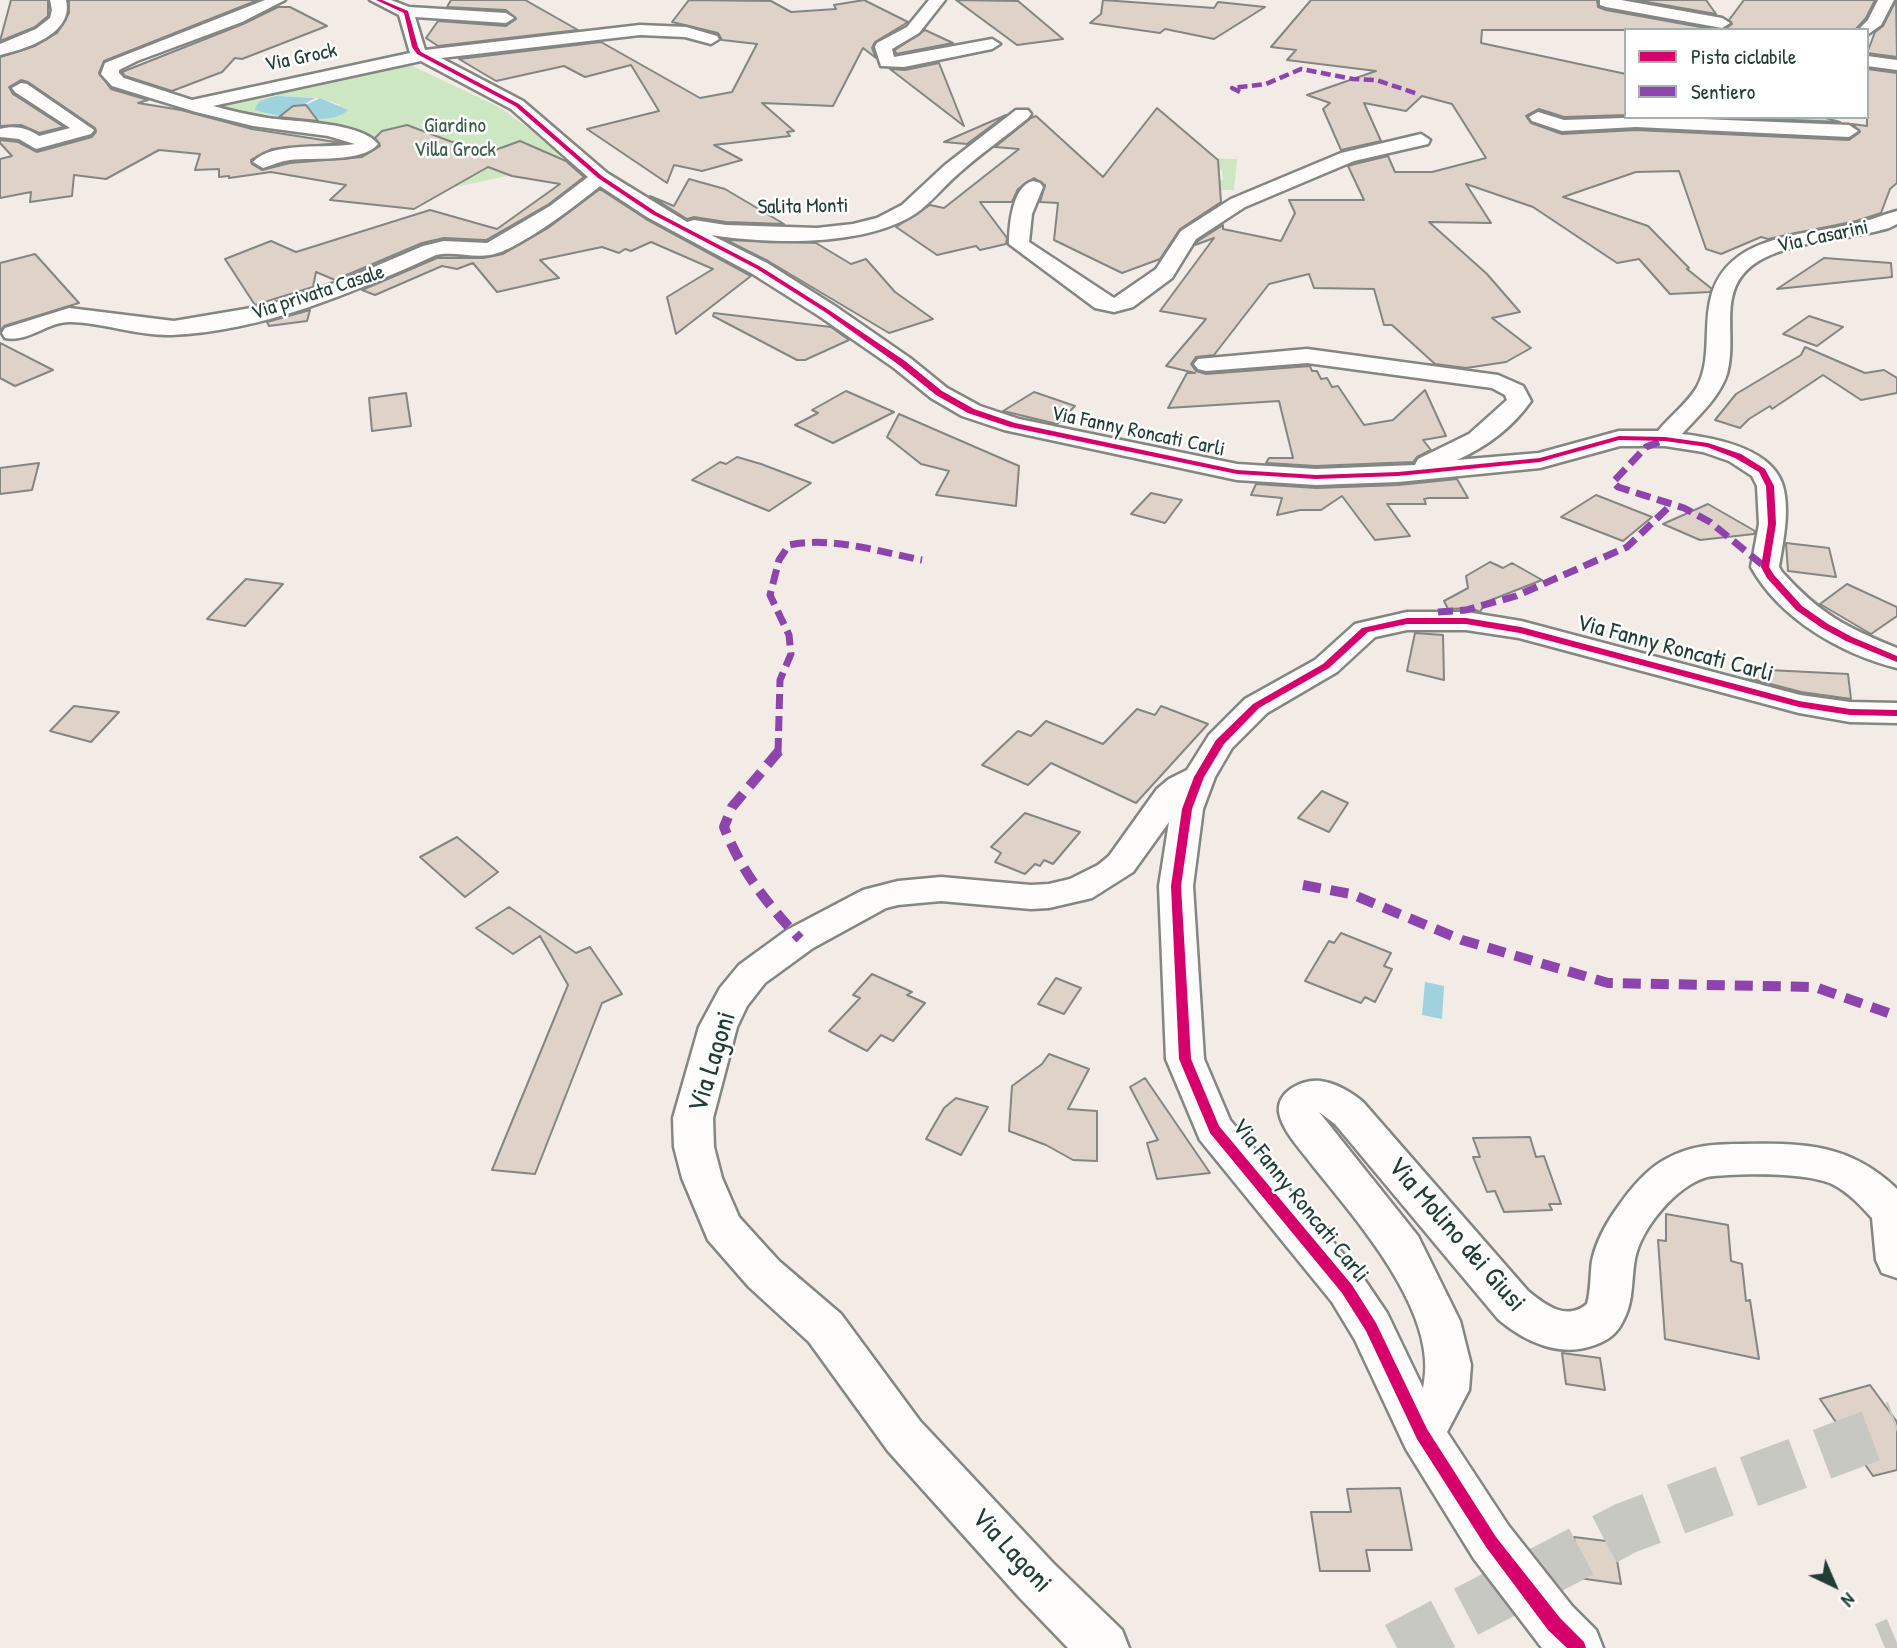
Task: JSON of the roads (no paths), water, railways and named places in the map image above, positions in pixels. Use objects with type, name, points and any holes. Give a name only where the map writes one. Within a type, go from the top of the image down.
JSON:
[{"type":"street","points":[[0,50],[47,30],[60,18],[61,7],[58,0]]},
{"type":"street","points":[[263,162],[284,154],[356,149],[369,144],[349,136],[254,122],[188,106],[118,82],[110,74],[111,67],[136,55],[202,33],[277,0]]},
{"type":"street","points":[[378,0],[406,12],[506,18]]},
{"type":"street","points":[[937,0],[913,30],[885,44],[884,51],[996,39]]},
{"type":"street","points":[[1868,28],[1875,22],[1886,0]]},
{"type":"street","points":[[1606,2],[1722,23]]},
{"type":"street","points":[[406,12],[415,47],[423,55]]},
{"type":"street","name":"Via Grock","points":[[188,106],[423,55],[639,30],[686,32],[712,39]]},
{"type":"street","name":"Via Fanny Roncati Carli","points":[[423,55],[517,105],[600,177],[671,222],[759,268],[869,339],[939,393],[971,411],[1023,428],[1237,472],[1316,477],[1398,474],[1540,460],[1619,438],[1665,439],[1708,445],[1738,456],[1762,471],[1770,486],[1772,524],[1765,568],[1770,576],[1799,608],[1825,626],[1897,659]]},
{"type":"street","points":[[1869,61],[1897,65]]},
{"type":"street","points":[[2,131],[24,134],[36,143],[85,130],[21,88]]},
{"type":"street","points":[[1624,106],[1538,117],[1554,124],[1573,126],[1636,122],[1849,131]]},
{"type":"street","name":"Salita Monti","points":[[671,222],[726,231],[806,234],[841,232],[876,225],[909,209],[952,169],[1023,114]]},
{"type":"street","points":[[1033,187],[1023,206],[1019,244],[1103,303],[1118,305],[1164,273],[1188,235],[1238,202],[1348,157],[1421,140]]},
{"type":"street","name":"Via privata Casale","points":[[13,333],[69,315],[174,328],[275,310],[354,284],[430,250],[444,247],[475,251],[492,249],[557,210],[600,177]]},
{"type":"street","name":"Via Casarini","points":[[1665,439],[1699,401],[1714,378],[1719,313],[1728,276],[1734,268],[1772,247],[1866,230],[1897,217]]},
{"type":"street","name":"Via Fanny Roncati Carli","points":[[1206,364],[1307,356],[1498,382],[1515,391],[1519,401],[1503,421],[1476,441],[1443,458],[1398,474]]},
{"type":"street","name":"Via Fanny Roncati Carli","points":[[1578,1648],[1554,1624],[1491,1542],[1422,1433],[1371,1327],[1347,1289],[1214,1129],[1185,1059],[1176,886],[1187,809],[1199,777],[1220,742],[1256,706],[1326,666],[1365,630],[1407,621],[1466,621],[1521,630],[1799,704],[1850,712],[1897,713]]},
{"type":"street","name":"Via Lagoni","points":[[1104,1648],[1036,1580],[904,1436],[825,1328],[764,1275],[723,1228],[702,1178],[694,1147],[693,1118],[718,1027],[733,998],[751,974],[800,939],[875,899],[898,893],[941,889],[1031,897],[1080,889],[1121,864],[1168,797],[1180,786],[1199,777]]},
{"type":"street","name":"Via Molino dei Giusi","points":[[1422,1433],[1446,1390],[1449,1365],[1445,1341],[1403,1249],[1306,1127],[1299,1113],[1300,1102],[1309,1096],[1321,1096],[1336,1101],[1349,1113],[1513,1305],[1528,1318],[1545,1327],[1576,1331],[1596,1324],[1603,1317],[1608,1309],[1615,1253],[1632,1222],[1650,1196],[1676,1172],[1703,1161],[1791,1158],[1846,1171],[1861,1181],[1891,1211],[1897,1260]]},
{"type":"water","points":[[277,96],[315,98],[303,105],[293,106],[306,105],[320,98],[348,110],[330,118],[303,119],[255,110],[260,101]]},
{"type":"water","points":[[1425,982],[1444,986],[1442,1019],[1422,1015]]},
{"type":"tunnel","points":[[1397,1648],[1626,1528],[1897,1426]]},
{"type":"tunnel","points":[[1885,1648],[1897,1643]]},
{"type":"park label","name":"Giardino Villa Grock","points":[[455,138]]}]
